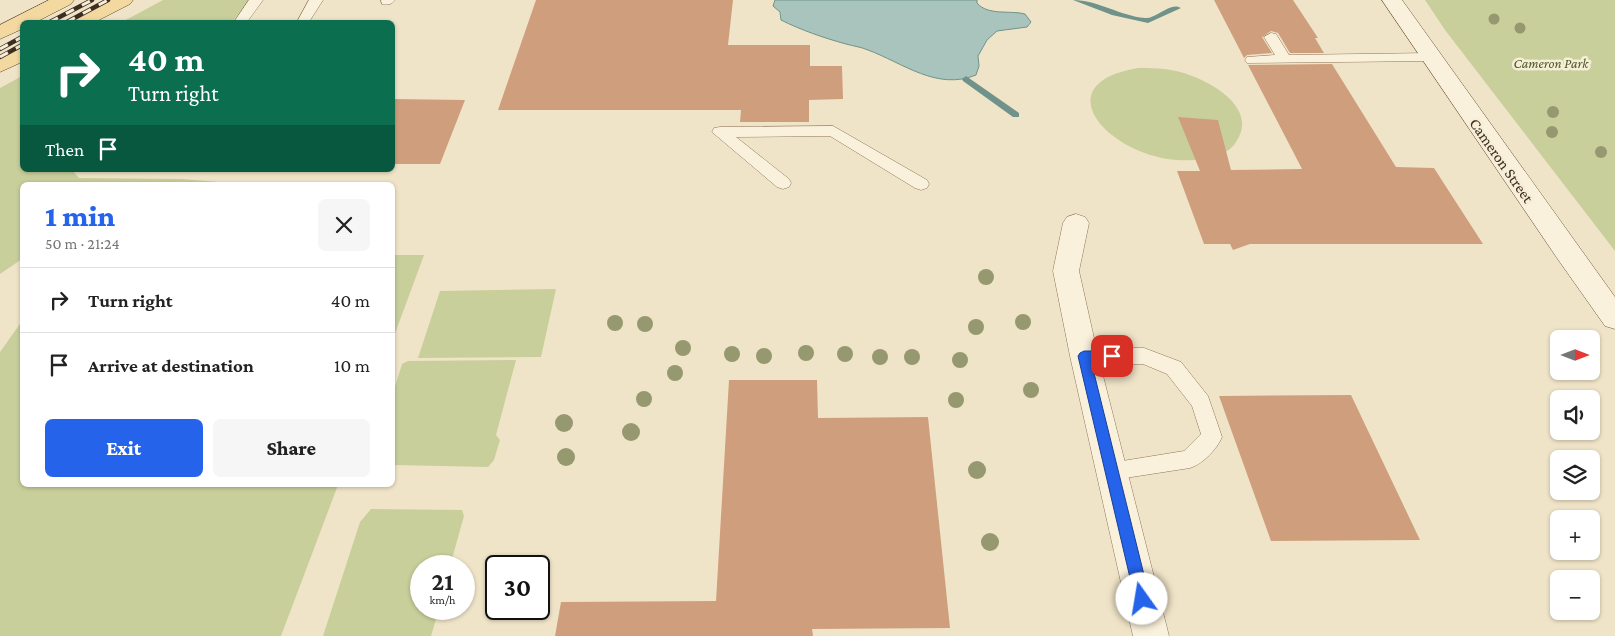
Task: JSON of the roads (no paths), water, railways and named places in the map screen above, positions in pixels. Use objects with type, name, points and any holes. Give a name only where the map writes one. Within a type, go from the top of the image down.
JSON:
[{"type":"main road","points":[[24,20],[64,0]]},
{"type":"main road","points":[[85,20],[123,0]]},
{"type":"main road","points":[[0,32],[20,22]]},
{"type":"main road","points":[[0,66],[20,55]]},
{"type":"street","name":"Cameron Street","points":[[1392,0],[1566,251],[1615,318]]},
{"type":"street","points":[[1076,223],[1066,271],[1084,356],[1151,636]]},
{"type":"lane","points":[[241,20],[256,0]]},
{"type":"lane","points":[[304,20],[316,0]]},
{"type":"lane","points":[[1271,37],[1284,59]]},
{"type":"lane","points":[[1252,60],[1431,57]]},
{"type":"lane","points":[[783,183],[720,132],[833,131],[921,184]]},
{"type":"lane","points":[[1084,356],[1144,356],[1174,368],[1201,402],[1212,437],[1190,459],[1112,471]]},
{"type":"water","points":[[775,0],[977,0],[977,3],[987,10],[1025,14],[1031,22],[1027,27],[997,31],[987,40],[978,56],[979,66],[976,75],[948,80],[934,78],[865,49],[838,42],[789,24],[781,20],[780,12],[773,6]]},
{"type":"waterway","points":[[1077,0],[1115,13],[1148,21],[1177,8]]},
{"type":"waterway","points":[[966,79],[1016,115]]},
{"type":"railway","points":[[54,20],[92,0]]},
{"type":"railway","points":[[71,20],[108,0]]},
{"type":"railway","points":[[0,49],[20,38]]},
{"type":"railway","points":[[0,57],[20,46]]},
{"type":"park label","name":"Cameron Park","points":[[1551,63]]}]
